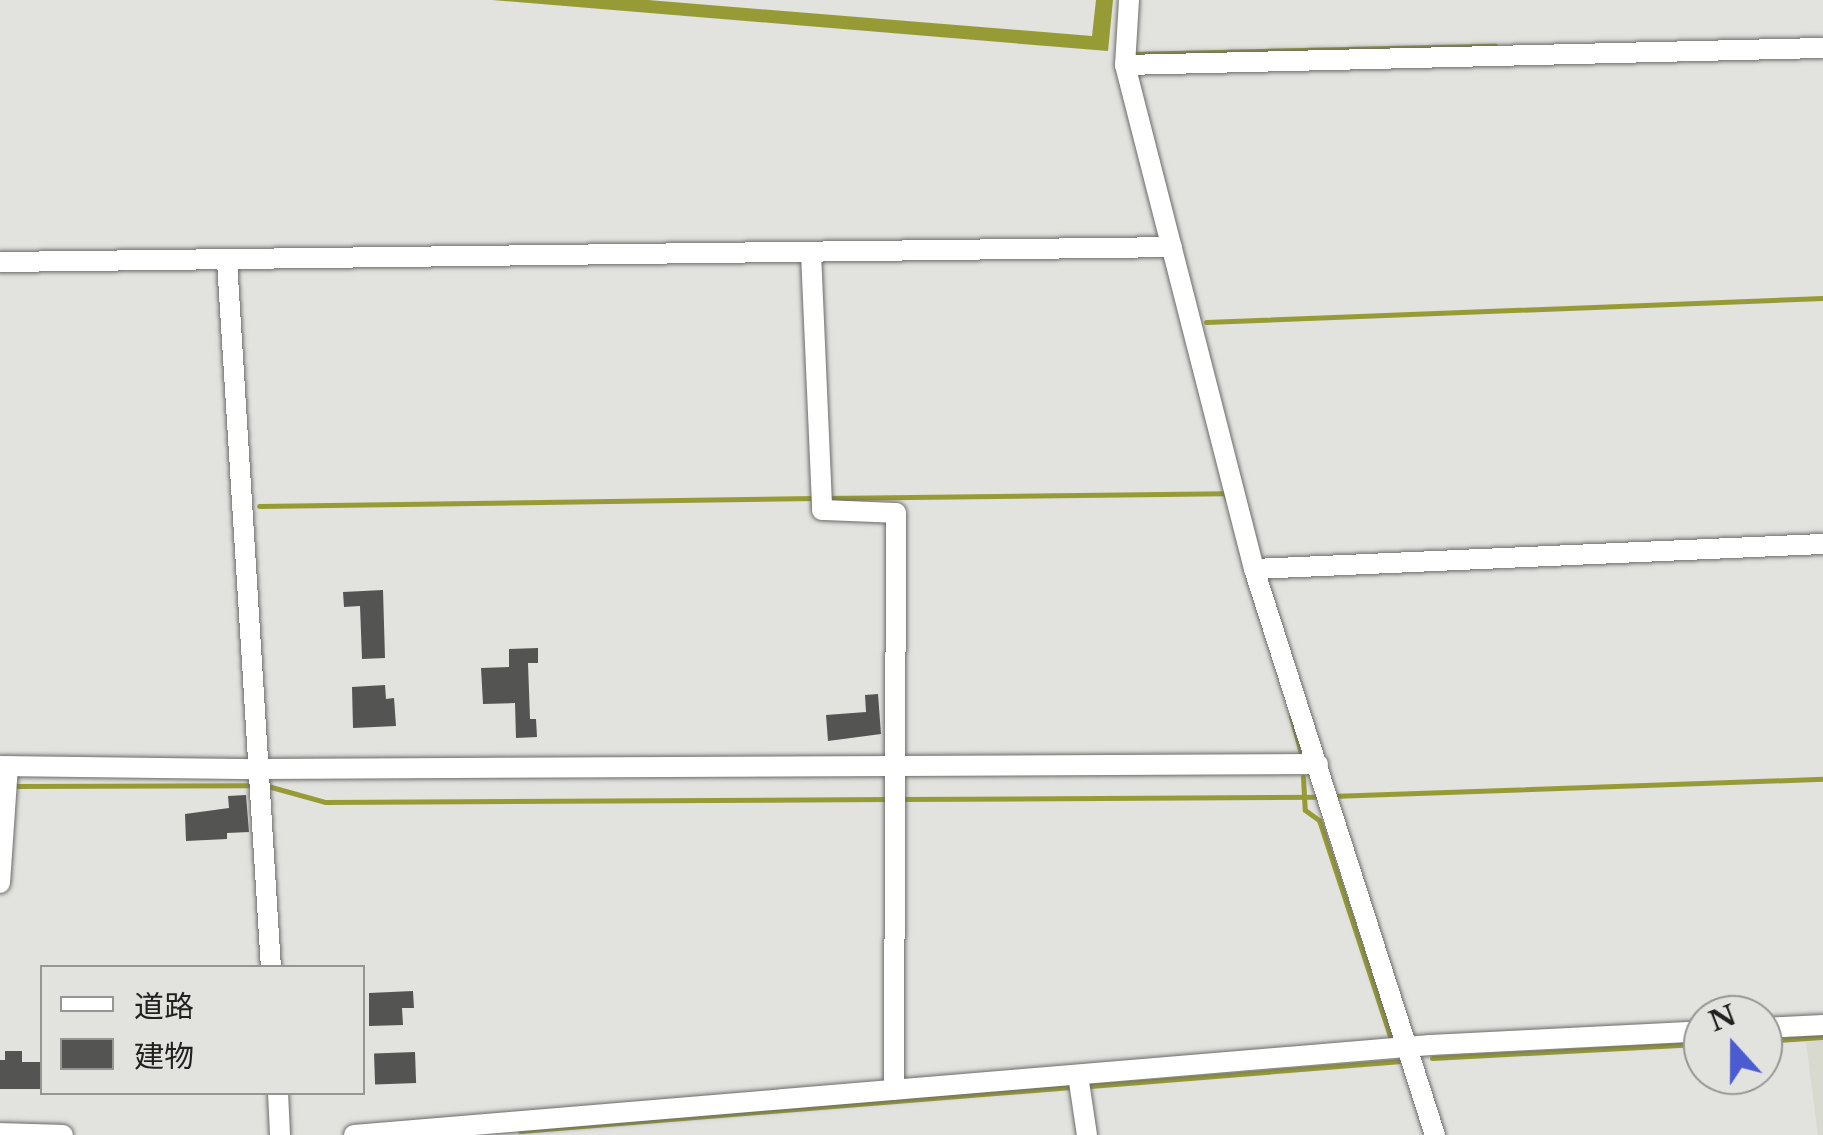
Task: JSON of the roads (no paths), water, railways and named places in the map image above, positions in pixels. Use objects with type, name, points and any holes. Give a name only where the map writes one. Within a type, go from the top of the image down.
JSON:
[{"type":"street","points":[[1130,0],[1125,57],[1254,569],[1435,1135]]},
{"type":"street","points":[[1125,57],[1823,48]]},
{"type":"street","points":[[0,262],[1172,247]]},
{"type":"street","points":[[811,253],[822,510],[896,513],[892,767],[894,1090]]},
{"type":"street","points":[[227,261],[271,965]]},
{"type":"street","points":[[1254,569],[1823,544]]},
{"type":"street","points":[[0,883],[5,776],[261,781],[892,767],[1321,774]]},
{"type":"street","points":[[1783,1027],[1823,1025]]},
{"type":"street","points":[[354,1135],[1410,1048],[1683,1032]]},
{"type":"street","points":[[1078,1075],[1087,1135]]},
{"type":"street","points":[[278,1095],[280,1135]]},
{"type":"street","points":[[0,1133],[63,1135]]},
{"type":"waterway","points":[[1131,54],[1495,46]]},
{"type":"waterway","points":[[1206,322],[1823,298]]},
{"type":"waterway","points":[[827,498],[1225,493],[1227,499]]},
{"type":"waterway","points":[[259,506],[816,498]]},
{"type":"waterway","points":[[1291,716],[1301,753]]},
{"type":"waterway","points":[[1303,777],[1305,810],[1319,820],[1391,1039]]},
{"type":"waterway","points":[[1331,796],[1823,779]]},
{"type":"waterway","points":[[14,786],[253,785]]},
{"type":"waterway","points":[[264,785],[325,802],[890,799]]},
{"type":"waterway","points":[[901,799],[1320,797]]},
{"type":"waterway","points":[[1783,1040],[1823,1037]]},
{"type":"waterway","points":[[1432,1058],[1683,1045]]},
{"type":"waterway","points":[[1090,1086],[1398,1061]]},
{"type":"waterway","points":[[520,1131],[1071,1087]]}]
